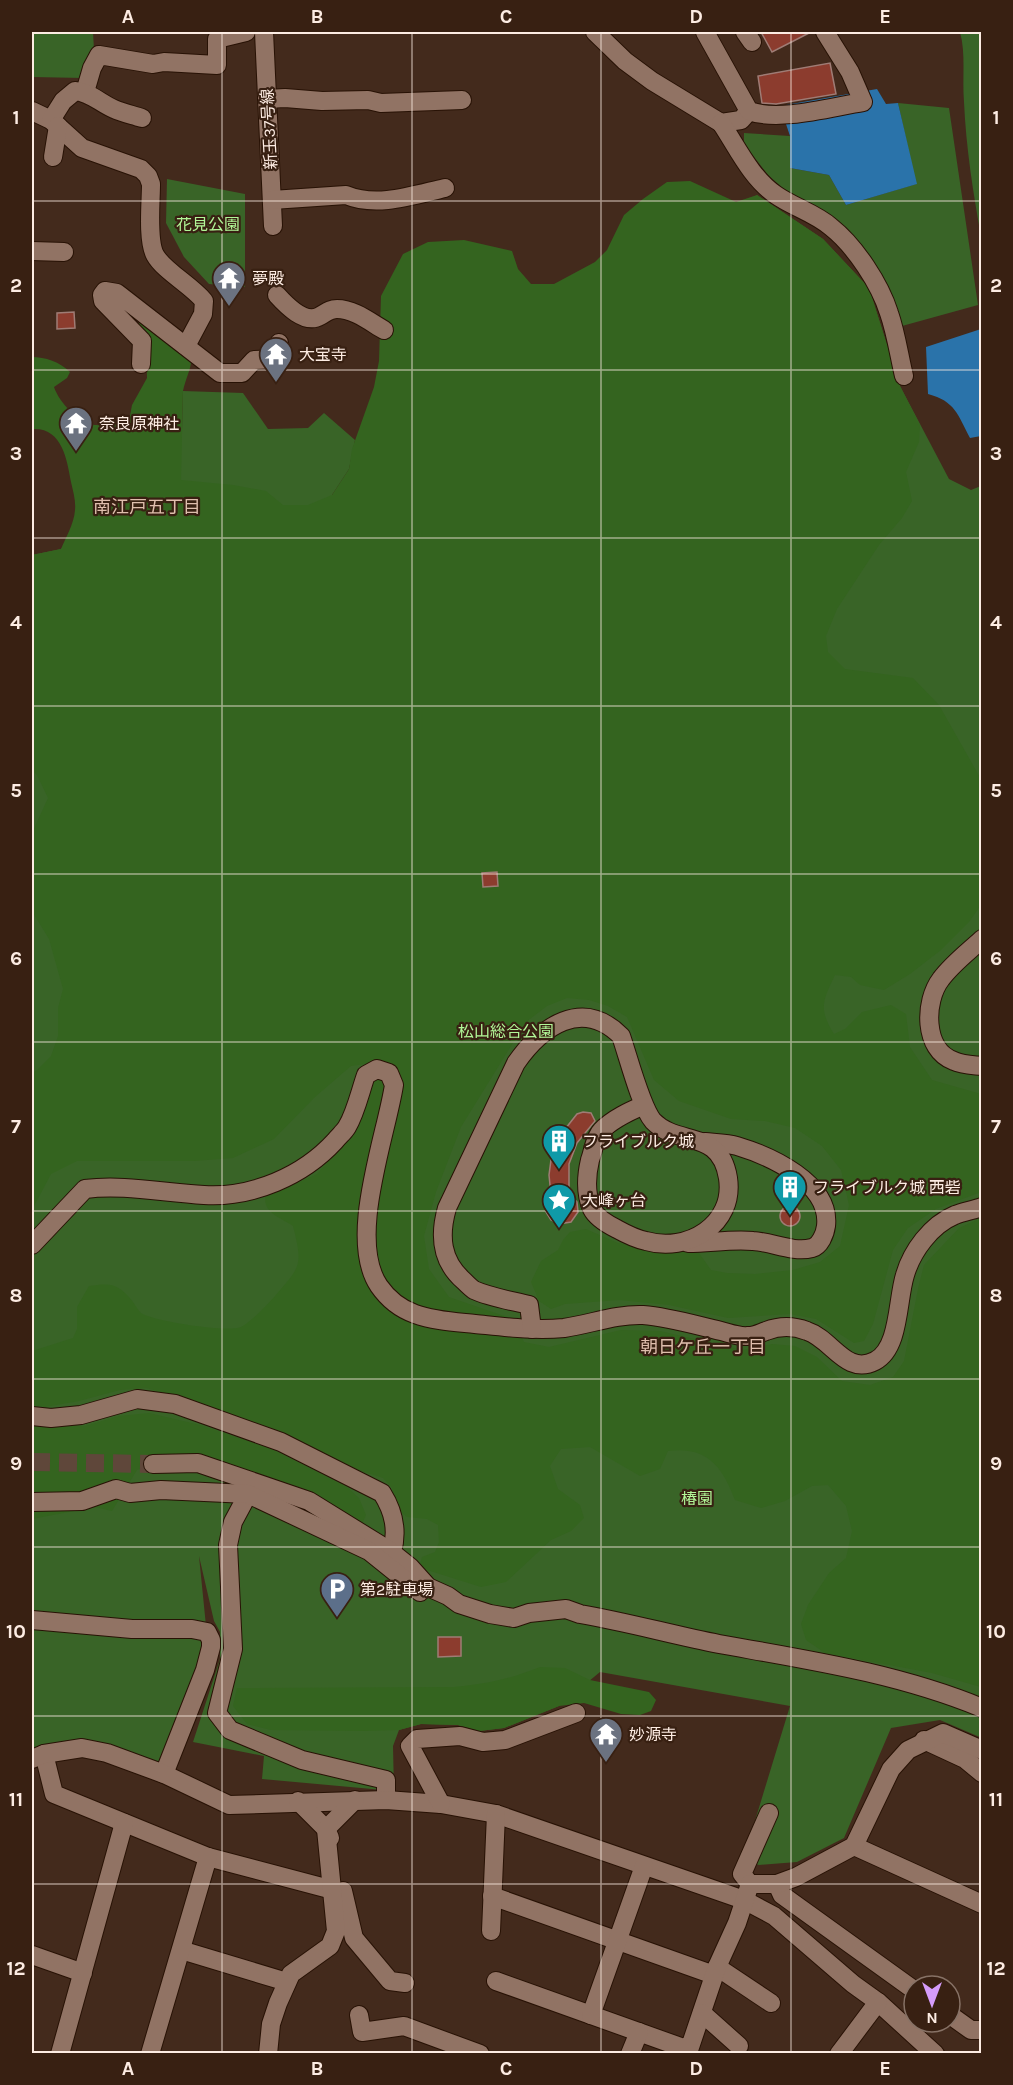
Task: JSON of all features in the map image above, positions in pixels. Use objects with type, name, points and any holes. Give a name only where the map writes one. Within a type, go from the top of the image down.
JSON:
[{"type":"street","points":[[85,92],[92,68],[99,55],[153,64],[164,62],[217,65],[217,39],[246,32]]},
{"type":"street","name":"新玉37号線","points":[[264,32],[273,226]]},
{"type":"street","points":[[595,32],[625,61],[652,81],[721,123],[760,181],[775,194],[832,227],[854,252],[883,296],[890,315],[904,376]]},
{"type":"street","points":[[706,32],[748,111],[759,115],[789,114],[864,102],[850,72],[825,32]]},
{"type":"street","points":[[53,157],[54,123],[63,100],[75,91],[85,92],[117,110],[142,118]]},
{"type":"street","points":[[267,99],[368,100],[381,103],[462,100]]},
{"type":"street","points":[[32,111],[54,123],[82,148],[141,169],[148,176],[151,184],[151,240],[155,255],[198,292],[204,301],[203,314],[186,346]]},
{"type":"street","points":[[721,123],[741,120],[748,111]]},
{"type":"street","points":[[272,200],[346,195],[356,199],[381,200],[445,188]]},
{"type":"street","points":[[32,250],[64,252]]},
{"type":"street","points":[[141,364],[142,341],[103,301],[102,295],[105,291],[117,293],[220,373],[242,373],[254,360],[280,359],[279,343]]},
{"type":"street","points":[[277,295],[292,310],[310,318],[319,317],[326,311],[338,309],[357,315],[384,330]]},
{"type":"street","points":[[981,939],[942,977],[930,1002],[929,1021],[934,1039],[944,1055],[954,1061],[981,1066]]},
{"type":"street","points":[[532,1329],[529,1305],[474,1290],[456,1273],[447,1259],[442,1242],[442,1225],[447,1208],[516,1064],[529,1045],[561,1022],[577,1017],[601,1021],[621,1036],[644,1105],[654,1121],[666,1129],[705,1142],[736,1146],[773,1161],[795,1173],[812,1187],[825,1208],[826,1226],[821,1242],[813,1248],[792,1248],[738,1240],[675,1244],[648,1242],[610,1226],[593,1211],[585,1181],[600,1131],[624,1114],[644,1105]]},
{"type":"street","points":[[32,1245],[85,1189],[103,1187],[207,1195],[234,1194],[260,1188],[285,1178],[308,1164],[329,1147],[347,1127],[366,1075],[380,1069],[389,1073],[394,1084],[372,1187],[366,1242],[369,1265],[380,1287],[396,1304],[417,1315],[449,1321],[532,1329],[564,1328],[614,1317],[641,1315],[667,1318],[746,1336],[776,1328],[796,1328],[815,1334],[849,1362],[870,1363],[883,1355],[892,1342],[905,1275],[919,1247],[928,1235],[953,1216],[981,1207]]},
{"type":"street","points":[[675,1244],[693,1239],[710,1229],[722,1214],[725,1205],[728,1186],[725,1168],[716,1151],[705,1142]]},
{"type":"street","points":[[32,1416],[51,1418],[81,1415],[137,1399],[175,1404],[281,1442],[382,1493],[395,1521],[395,1542],[392,1552],[390,1551]]},
{"type":"street","points":[[153,1464],[198,1463],[309,1501],[390,1551],[428,1587],[459,1604],[490,1614],[514,1618],[529,1613],[566,1609],[715,1643],[831,1663],[945,1693],[981,1708]]},
{"type":"street","points":[[32,1502],[82,1501],[116,1490],[130,1493],[161,1490],[248,1494],[369,1551],[433,1603]]},
{"type":"street","points":[[248,1494],[233,1522],[228,1545],[233,1649],[217,1713],[230,1730],[302,1760],[386,1780],[386,1800]]},
{"type":"street","points":[[32,1620],[132,1629],[192,1629],[207,1632],[211,1640],[209,1658],[164,1774]]},
{"type":"street","points":[[441,1804],[410,1746],[417,1739],[460,1736],[483,1742],[505,1740],[576,1713]]},
{"type":"street","points":[[747,1892],[796,1877],[854,1846],[891,1769],[908,1750],[924,1740],[942,1733],[981,1750]]},
{"type":"street","points":[[924,1740],[965,1759],[981,1773]]},
{"type":"street","points":[[333,1890],[208,1857],[54,1794],[38,1756],[82,1748],[108,1753],[164,1774],[229,1805],[386,1800],[441,1804],[496,1814],[644,1866],[747,1892],[853,1984],[878,2002],[935,2054]]},
{"type":"street","points":[[326,1829],[355,1800]]},
{"type":"street","points":[[298,1802],[326,1829],[336,1857],[354,1938],[390,1981],[405,1983]]},
{"type":"street","points":[[496,1981],[692,2051],[716,1971],[747,1892],[742,1874],[769,1813]]},
{"type":"street","points":[[491,1931],[496,1814]]},
{"type":"street","points":[[60,2054],[124,1823]]},
{"type":"street","points":[[268,2054],[271,2024],[291,1974],[330,1946],[336,1931],[326,1829]]},
{"type":"street","points":[[854,1846],[981,1904]]},
{"type":"street","points":[[150,2054],[208,1857]]},
{"type":"street","points":[[591,2015],[644,1866]]},
{"type":"street","points":[[777,1884],[782,1895],[902,1981]]},
{"type":"street","points":[[492,1896],[617,1940],[716,1971],[771,2003]]},
{"type":"street","points":[[181,1950],[287,1982]]},
{"type":"street","points":[[32,1955],[83,1973]]},
{"type":"street","points":[[839,2054],[878,2002]]},
{"type":"street","points":[[702,2013],[739,2046]]},
{"type":"street","points":[[359,2016],[362,2032],[404,2026],[480,2054]]},
{"type":"street","points":[[962,2024],[971,2030],[981,2030]]},
{"type":"street","points":[[630,2054],[639,2032]]},
{"type":"green space","points":[[32,32],[93,32],[94,50],[84,78],[32,77]]},
{"type":"green space","points":[[960,32],[981,32],[981,236],[966,136],[963,49]]},
{"type":"green space","points":[[898,103],[949,108],[978,305],[902,326],[886,282],[847,230],[786,191],[768,175],[744,144],[744,133],[790,136],[790,168],[829,175],[846,205],[916,184]]},
{"type":"green space","name":"花見公園","points":[[167,179],[245,194],[245,287],[209,284],[184,257],[166,223]]},
{"type":"green space","name":"松山総合公園","points":[[690,181],[736,202],[757,195],[823,239],[869,288],[900,386],[920,425],[919,442],[906,472],[912,501],[902,518],[879,545],[837,609],[826,636],[828,652],[845,669],[913,678],[939,705],[982,781],[981,905],[969,922],[941,950],[910,974],[884,990],[860,985],[851,977],[835,975],[825,998],[824,1011],[834,1034],[845,1029],[862,1012],[891,1005],[906,1014],[910,1047],[932,1080],[981,1094],[981,1192],[936,1209],[908,1228],[893,1250],[873,1324],[864,1341],[854,1343],[816,1319],[790,1314],[728,1318],[669,1305],[619,1300],[565,1304],[551,1309],[539,1301],[531,1282],[541,1261],[558,1250],[570,1232],[586,1229],[618,1243],[656,1250],[699,1253],[711,1270],[755,1274],[793,1270],[820,1262],[840,1246],[849,1205],[841,1170],[822,1146],[795,1128],[765,1121],[731,1119],[679,1101],[654,1080],[627,1017],[608,1006],[589,1000],[567,998],[547,1006],[526,1022],[461,1127],[436,1192],[424,1236],[429,1269],[449,1297],[513,1319],[524,1342],[549,1347],[621,1330],[660,1331],[742,1350],[772,1344],[795,1346],[817,1357],[842,1381],[870,1385],[893,1377],[904,1361],[924,1265],[959,1228],[981,1218],[981,1687],[932,1673],[825,1653],[806,1640],[801,1624],[808,1605],[829,1573],[846,1558],[852,1531],[846,1506],[828,1485],[812,1486],[785,1501],[761,1508],[735,1500],[725,1477],[718,1468],[703,1455],[693,1452],[668,1451],[660,1469],[640,1476],[590,1447],[561,1449],[550,1466],[558,1489],[580,1505],[584,1518],[571,1531],[551,1540],[506,1582],[481,1587],[427,1570],[420,1565],[422,1557],[435,1552],[439,1542],[438,1525],[427,1519],[407,1517],[398,1510],[392,1488],[383,1478],[352,1468],[272,1429],[184,1398],[146,1388],[120,1390],[45,1407],[32,1405],[32,1351],[73,1338],[77,1329],[77,1307],[89,1286],[114,1286],[128,1296],[141,1313],[190,1325],[241,1327],[259,1313],[290,1278],[298,1265],[299,1258],[293,1226],[269,1210],[265,1201],[266,1195],[317,1174],[353,1133],[375,1078],[365,1064],[351,1066],[315,1097],[274,1139],[233,1158],[194,1161],[77,1161],[51,1174],[32,1210],[32,1073],[51,1056],[58,1036],[58,1008],[63,989],[49,939],[33,913],[32,833],[48,798],[37,775],[32,770],[32,555],[61,549],[71,525],[75,507],[65,455],[61,446],[50,433],[32,429],[32,357],[52,361],[62,365],[70,372],[67,378],[54,387],[65,405],[82,420],[95,425],[129,421],[132,405],[147,378],[146,340],[136,325],[144,321],[191,359],[183,391],[181,480],[266,491],[283,505],[308,505],[332,495],[349,469],[352,449],[374,387],[379,361],[381,296],[403,254],[428,242],[464,240],[512,251],[518,269],[531,284],[554,284],[595,262],[607,250],[624,215],[643,199],[667,182]]},
{"type":"green space","name":"松山総合公園","points":[[757,195],[823,239],[869,288],[900,386],[949,479],[971,490],[981,486],[982,1738],[940,1720],[891,1728],[844,1838],[797,1862],[759,1865],[743,1860],[790,1706],[600,1672],[559,1706],[504,1728],[479,1731],[458,1725],[421,1724],[399,1730],[393,1746],[394,1791],[262,1779],[264,1756],[193,1742],[220,1659],[220,1632],[214,1621],[199,1556],[206,1626],[32,1613],[32,555],[61,549],[182,429],[183,391],[243,393],[268,429],[308,428],[324,413],[355,440],[349,469],[332,495],[336,511]]},
{"type":"green space","points":[[149,1413],[200,1425],[269,1448],[347,1487],[359,1498],[366,1515],[360,1528],[339,1528],[236,1481],[158,1462],[137,1470],[112,1511],[95,1507],[32,1519],[32,1425],[85,1426],[119,1416]]},
{"type":"green space","points":[[32,1625],[199,1633],[205,1645],[162,1768],[121,1750],[32,1751]]},
{"type":"green space","points":[[540,1667],[565,1668],[590,1680],[649,1692],[656,1700],[651,1711],[640,1715],[621,1714],[584,1703],[559,1706],[504,1728],[479,1731],[458,1725],[421,1724],[399,1730],[271,1730],[247,1724],[233,1706],[237,1688],[454,1687],[498,1680]]},
{"type":"water","points":[[877,89],[886,104],[898,103],[917,184],[846,205],[829,175],[790,168],[790,136],[780,106]]},
{"type":"water","points":[[981,329],[981,436],[970,438],[955,410],[944,401],[928,394],[926,347]]},
{"type":"building","points":[[761,32],[811,32],[772,52]]},
{"type":"building","points":[[830,63],[836,94],[776,104],[762,103],[758,76]]},
{"type":"building","points":[[74,312],[75,328],[57,329],[57,313]]},
{"type":"building","points":[[497,872],[498,886],[483,887],[482,873]]},
{"type":"building","name":"フライブルク城","points":[[591,1113],[595,1121],[577,1143],[569,1164],[569,1187],[571,1195],[577,1202],[578,1212],[571,1222],[559,1224],[551,1220],[546,1212],[546,1205],[551,1195],[549,1175],[551,1160],[562,1133],[577,1114]]},
{"type":"building","name":"フライブルク城 西砦","points":[[790,1206],[797,1209],[800,1216],[797,1223],[790,1226],[783,1223],[780,1216],[783,1209]]},
{"type":"building","points":[[438,1637],[461,1637],[461,1656],[438,1657]]},
{"type":"tunnel","points":[[32,1462],[153,1464]]},
{"type":"place","name":"夢殿","points":[[229,307]]},
{"type":"place","name":"大宝寺","points":[[276,383]]},
{"type":"place","name":"奈良原神社","points":[[76,452]]},
{"type":"place","name":"フライブルク城","points":[[559,1170]]},
{"type":"place","name":"フライブルク城 西砦","points":[[790,1216]]},
{"type":"place","name":"大峰ヶ台","points":[[559,1229]]},
{"type":"place","name":"第2駐車場","points":[[337,1618]]},
{"type":"place","name":"妙源寺","points":[[606,1763]]},
{"type":"district","name":"南江戸五丁目","points":[[147,507]]},
{"type":"district","name":"朝日ケ丘一丁目","points":[[703,1347]]},
{"type":"park label","name":"椿園","points":[[697,1498]]}]
